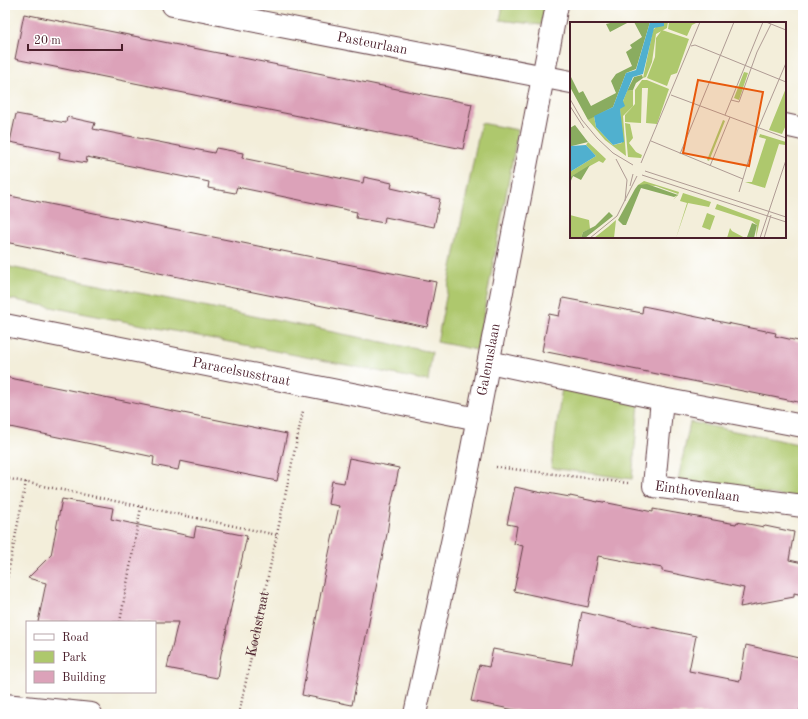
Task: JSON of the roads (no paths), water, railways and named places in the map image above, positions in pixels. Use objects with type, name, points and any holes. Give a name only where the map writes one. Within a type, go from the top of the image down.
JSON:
[{"type":"street","name":"Pasteurlaan","points":[[173,5],[570,82]]},
{"type":"street","name":"Galenuslaan","points":[[415,714],[469,464],[557,5]]},
{"type":"street","points":[[786,125],[803,129]]},
{"type":"street","name":"Paracelsusstraat","points":[[5,325],[478,419]]},
{"type":"street","points":[[489,362],[662,399],[803,426]]},
{"type":"street","name":"Einthovenlaan","points":[[662,399],[654,486],[803,506]]},
{"type":"street","points":[[5,705],[91,714]]}]
